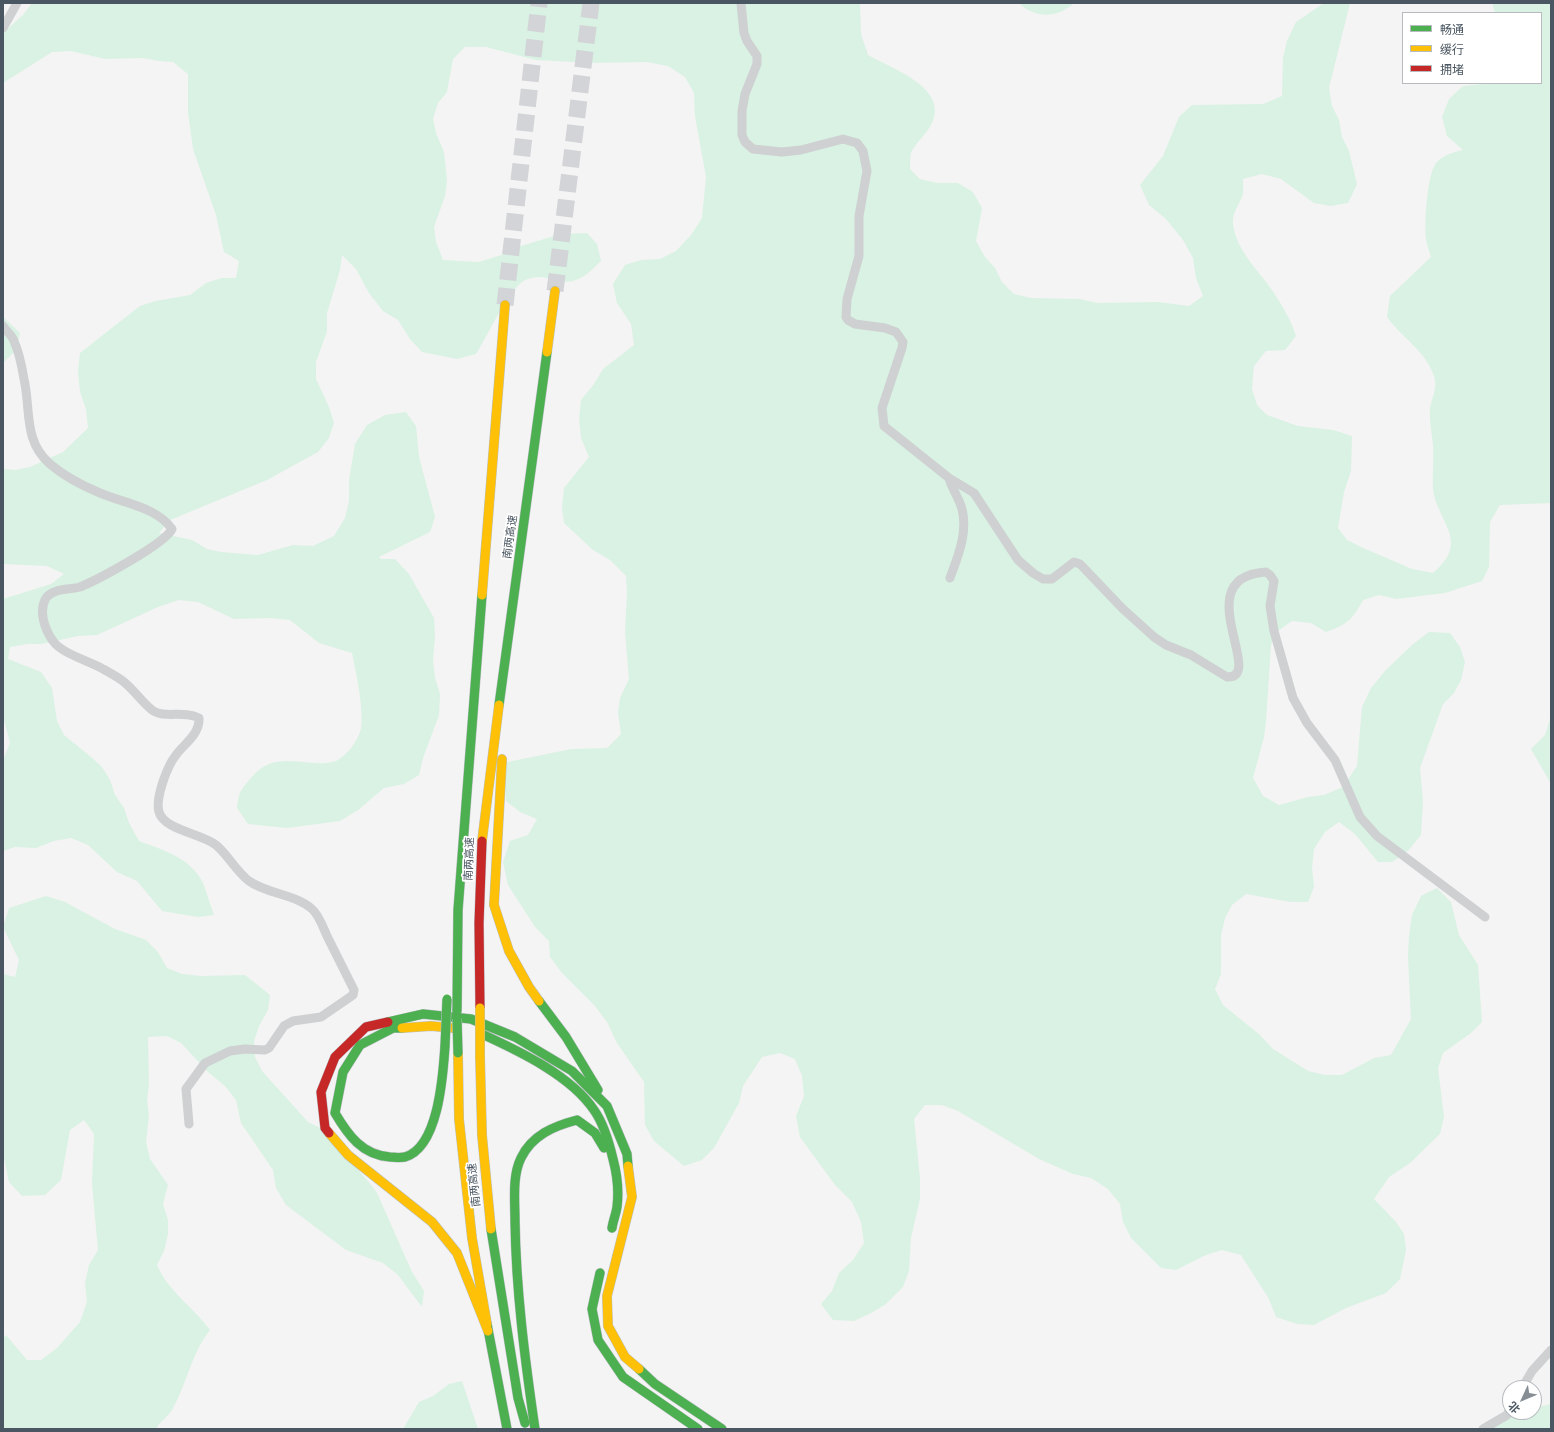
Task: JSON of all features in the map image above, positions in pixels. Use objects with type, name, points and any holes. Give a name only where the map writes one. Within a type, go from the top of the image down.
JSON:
[{"type":"highway","name":"南两高速","points":[[526,1429],[518,1398],[492,1242],[482,1135],[479,923],[483,826],[555,291]]},
{"type":"highway","name":"南两高速","points":[[505,305],[458,910],[457,1011],[460,1119],[471,1230],[500,1399],[507,1429]]},
{"type":"highway","points":[[510,621],[494,905],[509,951],[529,987],[566,1037],[607,1106],[627,1154],[632,1197],[607,1296],[608,1326],[625,1357],[655,1384],[722,1429]]},
{"type":"highway","points":[[458,910],[447,999],[445,1046],[444,1071],[436,1115],[423,1143],[406,1156],[382,1157],[364,1150],[349,1137],[335,1113],[343,1072],[360,1046],[394,1028],[431,1026],[468,1030],[498,1042],[552,1071],[588,1102],[604,1129],[617,1169],[617,1207],[610,1236]]},
{"type":"highway","points":[[488,1331],[457,1253],[432,1222],[348,1155],[325,1128],[321,1092],[335,1057],[366,1027],[423,1014],[470,1019],[515,1037],[572,1071],[607,1106]]},
{"type":"highway","points":[[535,1429],[526,1366],[515,1239],[515,1186],[521,1158],[535,1138],[556,1125],[577,1120],[595,1133],[617,1169]]},
{"type":"highway","points":[[601,1270],[592,1310],[598,1340],[623,1377],[698,1429]]},
{"type":"street","points":[[3,28],[17,3]]},
{"type":"street","points":[[741,3],[744,33],[747,42],[757,56],[757,64],[745,94],[742,111],[742,135],[745,142],[753,149],[782,152],[800,150],[843,139],[857,143],[863,151],[867,171],[858,216],[859,256],[847,299],[846,317],[855,324],[885,328],[896,332],[903,342],[882,408],[884,426],[949,478],[974,493],[1018,560],[1032,573],[1043,579],[1052,579],[1074,562],[1080,564],[1122,608],[1154,637],[1166,645],[1191,655],[1227,677],[1231,677],[1236,673],[1240,665],[1237,645],[1229,623],[1228,604],[1230,594],[1238,582],[1247,576],[1266,572],[1270,575],[1274,581],[1270,606],[1274,631],[1293,698],[1307,723],[1335,760],[1360,817],[1377,836],[1485,917]]},
{"type":"street","points":[[3,326],[14,340],[25,380],[30,431],[36,447],[49,463],[70,478],[98,493],[156,514],[166,521],[172,529],[170,534],[157,543],[98,579],[78,587],[58,591],[46,598],[42,609],[44,623],[53,642],[103,668],[124,682],[153,711],[163,714],[190,713],[199,718],[199,723],[194,734],[185,747],[176,755],[168,768],[158,800],[159,813],[168,823],[215,845],[230,863],[250,881],[293,899],[312,909],[354,990],[353,995],[321,1017],[293,1021],[284,1026],[270,1048],[265,1050],[245,1049],[230,1052],[205,1063],[186,1089],[189,1124]]},
{"type":"street","points":[[949,478],[951,487],[962,508],[964,527],[962,546],[950,578]]},
{"type":"street","points":[[1527,1380],[1551,1350]]},
{"type":"street","points":[[1483,1429],[1502,1418]]},
{"type":"green space","points":[[32,3],[860,3],[861,34],[868,55],[915,80],[925,89],[932,99],[935,110],[932,123],[911,153],[910,169],[920,179],[937,183],[958,183],[973,192],[982,208],[976,241],[985,257],[995,268],[1002,282],[1014,294],[1031,298],[1080,299],[1097,303],[1158,302],[1189,306],[1203,296],[1196,278],[1193,258],[1183,240],[1166,219],[1149,205],[1140,185],[1163,156],[1179,117],[1192,105],[1263,104],[1282,96],[1283,58],[1287,41],[1296,22],[1324,3],[1350,3],[1329,88],[1332,106],[1339,120],[1342,137],[1349,151],[1357,184],[1348,203],[1331,206],[1314,203],[1281,179],[1262,174],[1243,179],[1243,195],[1233,217],[1235,234],[1243,252],[1283,307],[1292,324],[1296,336],[1285,350],[1266,351],[1254,366],[1252,389],[1257,405],[1267,415],[1298,426],[1333,430],[1352,436],[1351,471],[1344,492],[1338,528],[1347,540],[1361,547],[1412,569],[1433,573],[1448,556],[1451,547],[1450,536],[1436,502],[1433,488],[1433,440],[1430,422],[1430,408],[1435,389],[1435,381],[1430,367],[1419,351],[1387,317],[1390,296],[1431,257],[1427,246],[1425,222],[1430,178],[1436,163],[1445,156],[1463,150],[1447,136],[1442,117],[1449,99],[1463,86],[1484,84],[1542,84],[1542,12],[1495,12],[1492,3],[1551,3],[1551,503],[1500,505],[1490,522],[1489,567],[1482,581],[1445,593],[1396,599],[1379,595],[1363,600],[1349,620],[1344,624],[1326,632],[1311,623],[1292,621],[1278,631],[1271,645],[1264,737],[1253,778],[1263,796],[1279,805],[1308,797],[1324,795],[1343,787],[1357,766],[1362,707],[1371,688],[1385,671],[1413,644],[1429,632],[1450,633],[1460,647],[1465,662],[1461,680],[1454,693],[1443,704],[1420,768],[1423,802],[1421,835],[1408,851],[1392,862],[1378,862],[1355,834],[1339,822],[1325,832],[1314,849],[1312,868],[1314,887],[1308,902],[1291,902],[1246,894],[1232,905],[1225,918],[1221,935],[1221,974],[1215,989],[1223,1005],[1260,1035],[1273,1049],[1308,1071],[1325,1075],[1342,1075],[1374,1058],[1391,1055],[1411,1019],[1408,957],[1412,915],[1421,896],[1437,888],[1451,902],[1459,935],[1478,965],[1482,1022],[1471,1033],[1443,1053],[1438,1068],[1444,1117],[1440,1134],[1410,1163],[1389,1177],[1374,1199],[1396,1222],[1404,1234],[1406,1250],[1400,1279],[1386,1293],[1346,1308],[1314,1325],[1297,1324],[1276,1317],[1269,1299],[1241,1255],[1222,1250],[1206,1255],[1176,1270],[1161,1268],[1131,1238],[1123,1222],[1120,1204],[1108,1189],[1091,1178],[1073,1174],[1039,1159],[958,1111],[942,1105],[925,1105],[914,1119],[920,1178],[920,1199],[911,1238],[909,1271],[903,1287],[886,1304],[854,1321],[833,1320],[821,1304],[832,1291],[839,1273],[853,1260],[864,1243],[861,1222],[852,1202],[835,1185],[800,1137],[796,1116],[804,1096],[802,1076],[795,1059],[780,1053],[762,1057],[743,1086],[739,1103],[714,1148],[702,1160],[684,1166],[654,1141],[645,1125],[644,1082],[617,1043],[607,1022],[595,1006],[562,973],[550,957],[549,941],[535,927],[508,885],[503,862],[510,841],[528,835],[537,819],[520,812],[506,801],[503,763],[571,749],[607,748],[621,734],[618,713],[620,698],[629,679],[625,632],[627,592],[626,576],[610,560],[593,550],[564,523],[562,507],[564,488],[589,457],[581,438],[579,419],[581,400],[594,384],[603,369],[634,345],[631,324],[617,303],[613,284],[625,265],[641,260],[660,259],[676,251],[691,235],[702,218],[706,177],[695,116],[694,93],[685,77],[668,66],[647,62],[593,63],[536,60],[486,47],[465,47],[453,59],[447,92],[438,103],[433,119],[436,133],[444,152],[447,180],[445,196],[434,227],[436,242],[443,260],[479,262],[505,254],[521,246],[561,234],[587,233],[597,244],[601,261],[585,275],[573,281],[567,282],[545,277],[525,280],[505,302],[476,354],[457,359],[422,352],[410,339],[398,320],[383,311],[369,293],[356,269],[342,255],[340,270],[327,313],[327,331],[316,362],[316,379],[329,407],[334,423],[329,438],[318,452],[267,480],[170,520],[159,533],[192,540],[207,549],[221,552],[258,555],[293,545],[313,546],[334,536],[345,518],[349,501],[349,480],[355,444],[367,425],[385,415],[406,412],[416,426],[419,457],[435,517],[430,532],[379,557],[381,559],[395,559],[409,574],[434,618],[435,637],[433,659],[435,678],[440,694],[439,715],[423,758],[419,775],[404,784],[384,788],[358,810],[340,821],[287,828],[248,824],[237,808],[238,798],[244,786],[259,770],[269,764],[279,762],[333,762],[342,757],[351,748],[360,733],[362,720],[359,690],[352,653],[319,643],[290,620],[271,618],[234,619],[198,602],[179,600],[158,607],[97,635],[78,636],[41,644],[27,644],[10,647],[8,659],[41,672],[52,688],[57,721],[64,735],[102,767],[110,780],[115,795],[124,808],[129,823],[139,841],[166,851],[191,867],[198,874],[203,883],[214,915],[198,917],[162,911],[137,881],[117,872],[88,845],[71,838],[54,841],[36,848],[15,847],[3,851],[3,760],[10,743],[3,716],[3,599],[51,584],[64,574],[47,566],[3,564],[3,469],[16,470],[30,467],[63,452],[88,428],[86,409],[80,392],[78,372],[80,353],[140,306],[156,301],[190,295],[206,283],[222,278],[236,278],[239,261],[224,252],[216,215],[193,149],[188,112],[188,74],[173,62],[142,58],[105,59],[71,51],[52,52],[3,83],[3,33],[23,15]]},
{"type":"green space","points":[[1019,3],[1074,3],[1061,12],[1046,15],[1032,12]]},
{"type":"green space","points":[[3,317],[20,333],[16,350],[3,363]]},
{"type":"green space","points":[[1551,716],[1551,784],[1531,749],[1545,735]]},
{"type":"green space","points":[[46,896],[65,902],[115,929],[146,940],[158,952],[167,968],[182,974],[201,976],[245,975],[270,995],[268,1010],[259,1026],[254,1041],[255,1057],[262,1071],[308,1122],[322,1129],[377,1193],[412,1272],[424,1291],[422,1307],[398,1275],[383,1263],[346,1250],[286,1205],[276,1188],[273,1170],[241,1123],[236,1100],[225,1086],[208,1072],[181,1043],[167,1036],[148,1037],[149,1084],[147,1100],[149,1115],[146,1142],[150,1159],[168,1185],[163,1204],[168,1220],[168,1234],[164,1251],[157,1265],[167,1283],[210,1330],[198,1349],[182,1390],[172,1410],[156,1429],[3,1429],[3,1338],[6,1335],[27,1360],[41,1360],[57,1348],[80,1322],[87,1302],[85,1283],[89,1265],[98,1250],[92,1184],[94,1134],[84,1120],[70,1130],[61,1180],[45,1195],[22,1196],[9,1182],[3,1153],[3,974],[15,977],[19,960],[3,927],[9,908]]},
{"type":"green space","points":[[462,1381],[478,1429],[403,1429],[419,1402],[433,1396],[449,1384]]},
{"type":"green space","points":[[1551,1404],[1551,1429],[1484,1429],[1502,1417],[1502,1420],[1542,1420],[1542,1406]]},
{"type":"tunnel","points":[[505,305],[539,3]]},
{"type":"tunnel","points":[[555,291],[591,3]]},
{"type":"traffic: fast","points":[[499,705],[547,352]]},
{"type":"traffic: fast","points":[[457,1011],[458,910],[482,595]]},
{"type":"traffic: fast","points":[[445,1046],[447,999]]},
{"type":"traffic: fast","points":[[539,1001],[566,1037],[598,1090]]},
{"type":"traffic: fast","points":[[388,1022],[423,1014],[471,1019],[515,1037],[572,1071],[607,1106],[627,1154],[628,1166]]},
{"type":"traffic: fast","points":[[457,1019],[458,1053]]},
{"type":"traffic: fast","points":[[402,1028],[393,1028],[360,1045],[343,1072],[335,1113],[351,1136],[364,1148],[371,1152],[390,1157],[405,1157],[416,1151],[425,1139],[432,1125],[437,1108],[443,1074],[445,1046]]},
{"type":"traffic: fast","points":[[484,1035],[529,1057],[559,1076],[572,1086],[594,1110],[606,1133],[617,1177],[618,1201],[612,1228]]},
{"type":"traffic: fast","points":[[535,1429],[517,1273],[515,1197],[516,1173],[521,1158],[537,1137],[560,1125],[577,1120],[595,1133],[604,1148]]},
{"type":"traffic: fast","points":[[491,1229],[518,1398],[525,1423]]},
{"type":"traffic: fast","points":[[600,1273],[592,1309],[598,1340],[623,1377],[698,1429]]},
{"type":"traffic: fast","points":[[487,1324],[507,1429]]},
{"type":"traffic: fast","points":[[639,1369],[655,1384],[722,1429]]},
{"type":"traffic: slow","points":[[547,352],[555,291]]},
{"type":"traffic: slow","points":[[482,595],[505,305]]},
{"type":"traffic: slow","points":[[482,841],[499,705]]},
{"type":"traffic: slow","points":[[502,759],[494,905],[509,951],[529,987],[539,1001]]},
{"type":"traffic: slow","points":[[480,1008],[480,1056]]},
{"type":"traffic: slow","points":[[402,1028],[431,1026],[453,1028]]},
{"type":"traffic: slow","points":[[458,1053],[459,1119],[472,1238],[487,1324]]},
{"type":"traffic: slow","points":[[480,1056],[482,1135],[491,1229]]},
{"type":"traffic: slow","points":[[329,1133],[348,1155],[432,1222],[457,1253],[488,1331]]},
{"type":"traffic: slow","points":[[628,1166],[632,1197],[607,1296],[608,1326],[625,1357],[639,1369]]},
{"type":"traffic: jam","points":[[480,1008],[479,923],[482,841]]},
{"type":"traffic: jam","points":[[329,1133],[325,1128],[321,1092],[335,1057],[366,1027],[388,1022]]}]
